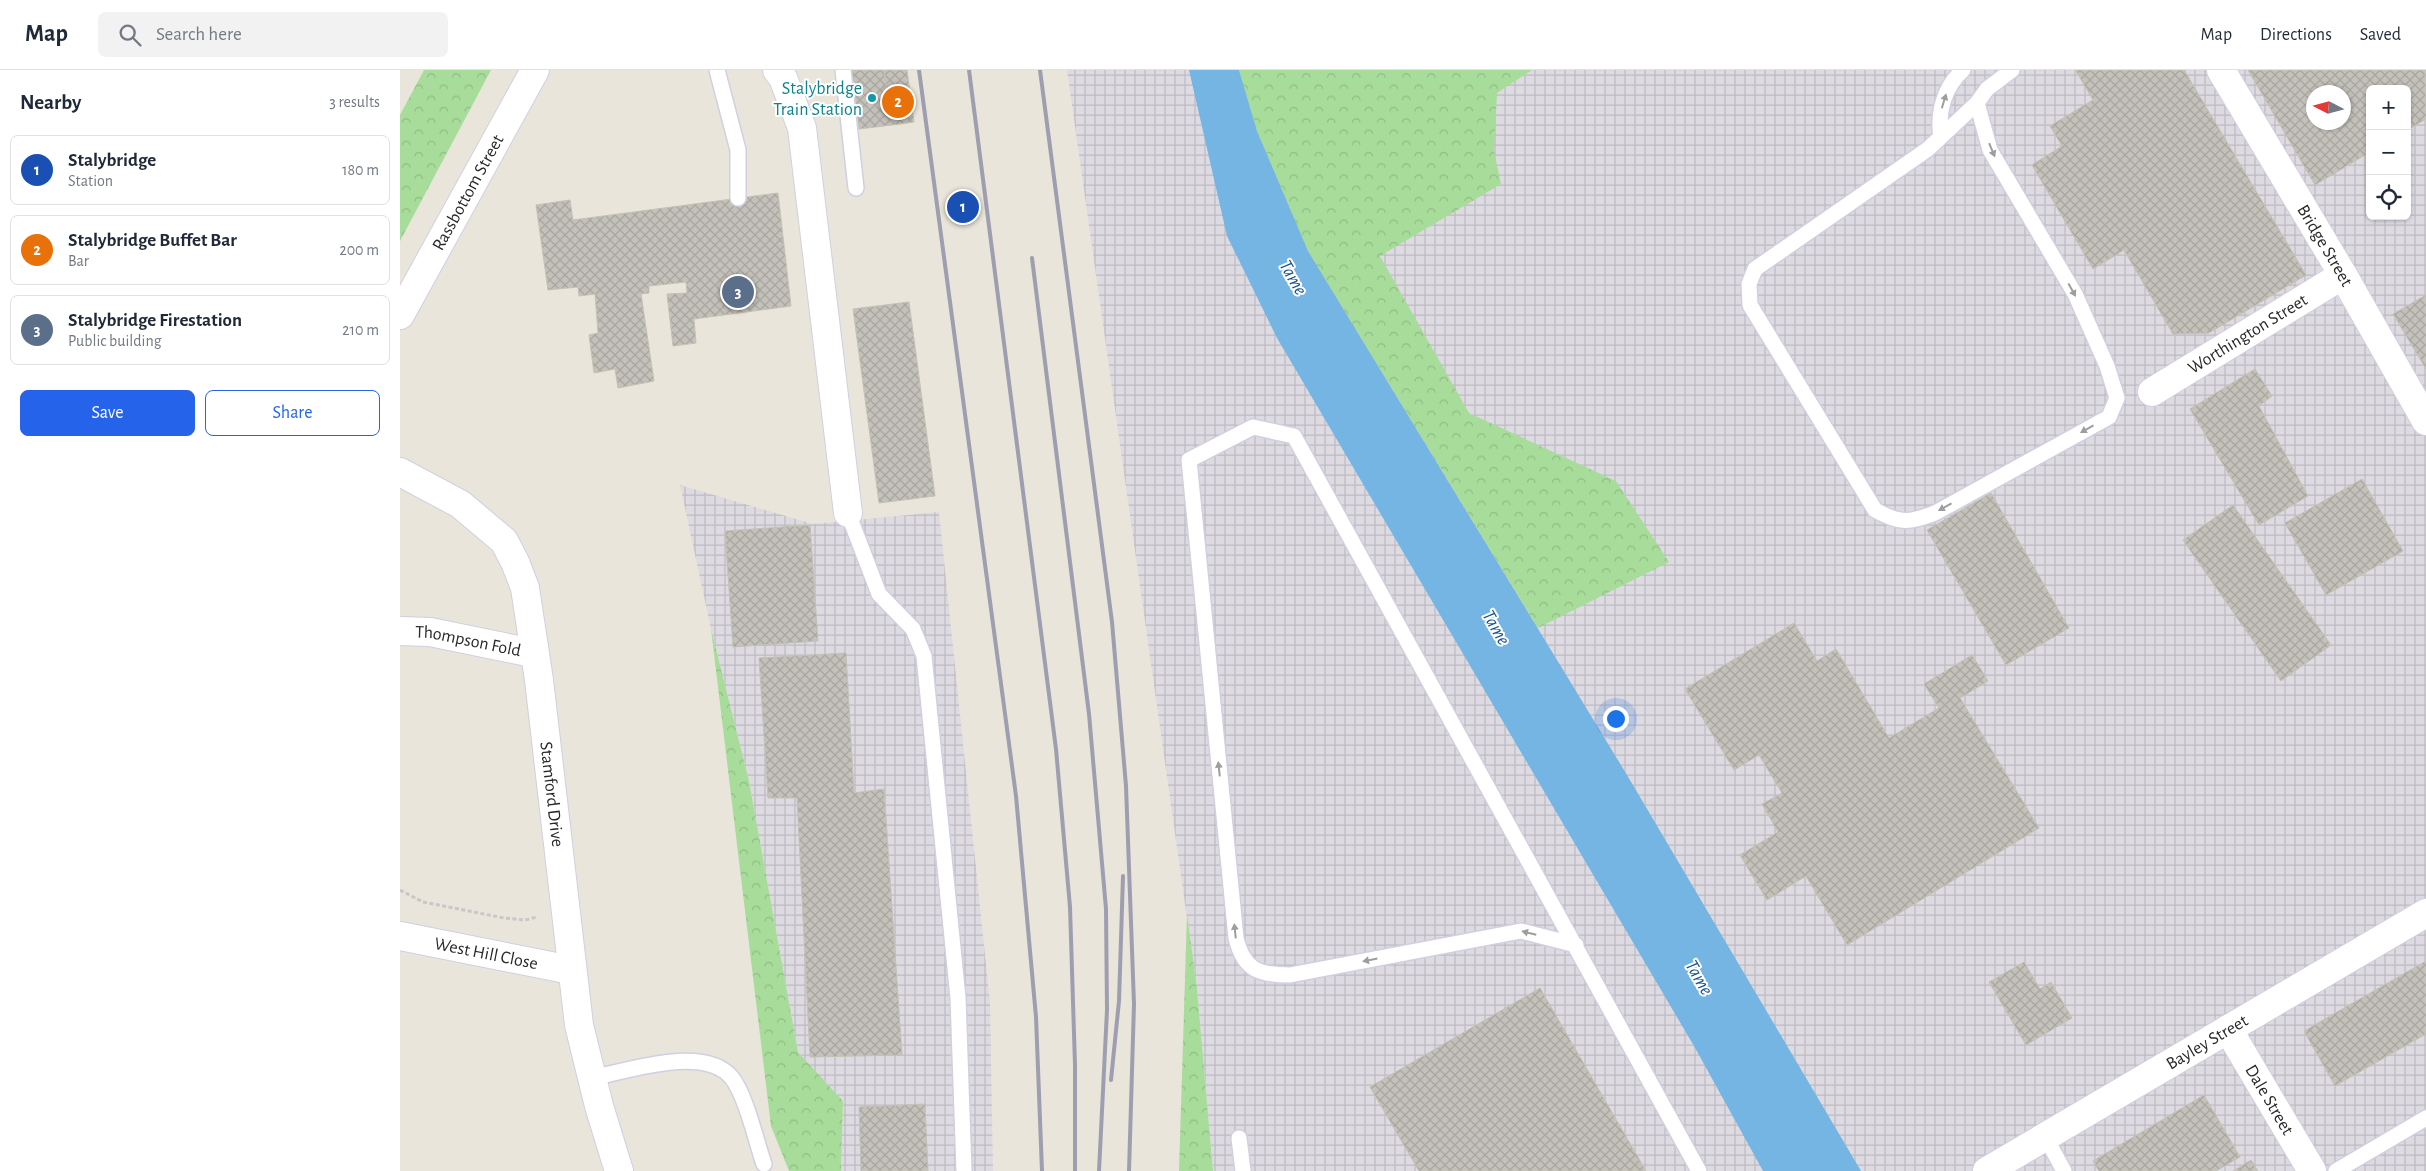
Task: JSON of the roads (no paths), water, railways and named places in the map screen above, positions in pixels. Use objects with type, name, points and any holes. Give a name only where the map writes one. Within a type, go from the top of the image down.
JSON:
[{"type":"street","name":"Rassbottom Street","points":[[400,315],[535,70]]},
{"type":"street","points":[[777,70],[783,78],[802,128],[848,513]]},
{"type":"street","name":"Bridge Street","points":[[2221,70],[2343,275],[2426,421]]},
{"type":"street","name":"Worthington Street","points":[[2152,392],[2343,275]]},
{"type":"street","name":"Stamford Drive","points":[[400,472],[460,504],[504,541],[525,588],[534,647],[579,1025],[619,1171]]},
{"type":"street","name":"Thompson Fold","points":[[400,631],[430,632],[523,651],[534,647]]},
{"type":"street","name":"Bayley Street","points":[[1987,1171],[2426,913]]},
{"type":"street","name":"West Hill Close","points":[[400,936],[571,970]]},
{"type":"street","name":"Dale Street","points":[[2228,1029],[2312,1171]]},
{"type":"lane","points":[[717,70],[738,150],[738,198]]},
{"type":"lane","points":[[843,70],[856,188]]},
{"type":"lane","points":[[1941,137],[1938,121],[1945,97],[1952,80],[1963,70]]},
{"type":"lane","points":[[1978,103],[1990,150],[2075,294],[2107,366],[2117,398],[2109,416],[1935,513],[1914,521],[1894,520],[1875,510],[1854,476],[1750,305],[1749,284],[1755,269],[1928,149],[1978,103],[1987,89],[2012,70]]},
{"type":"lane","points":[[1576,945],[1521,930],[1290,975],[1266,975],[1250,966],[1239,949],[1236,938],[1189,460],[1254,427],[1294,436],[1576,945],[1698,1171]]},
{"type":"lane","points":[[848,513],[879,594],[913,629],[924,656],[958,998],[964,1171]]},
{"type":"lane","points":[[592,1078],[678,1060],[705,1063],[721,1069],[733,1079],[739,1090],[764,1164]]},
{"type":"lane","points":[[2336,1171],[2426,1118]]},
{"type":"lane","points":[[1239,1138],[1243,1171]]},
{"type":"lane","points":[[2046,1138],[2064,1171]]},
{"type":"water","name":"Tame","points":[[1189,70],[1239,70],[1257,131],[1308,251],[1627,775],[1861,1171],[1763,1171],[1694,1046],[1277,338],[1227,236]]},
{"type":"railway","points":[[919,70],[1016,796],[1036,1017],[1042,1171]]},
{"type":"railway","points":[[969,70],[1056,749],[1070,907],[1075,1065],[1075,1171]]},
{"type":"railway","points":[[1040,70],[1112,622],[1126,786],[1134,1004],[1129,1171]]},
{"type":"railway","points":[[1032,258],[1089,714],[1106,909],[1107,1010],[1099,1171]]},
{"type":"railway","points":[[1111,1080],[1119,1001],[1123,876]]},
{"type":"place","name":"Stalybridge Train Station","points":[[872,98]]},
{"type":"place","name":"Stalybridge Buffet Bar","points":[[898,102]]},
{"type":"place","name":"Stalybridge","points":[[963,207]]},
{"type":"place","name":"Stalybridge Firestation","points":[[738,292]]}]
